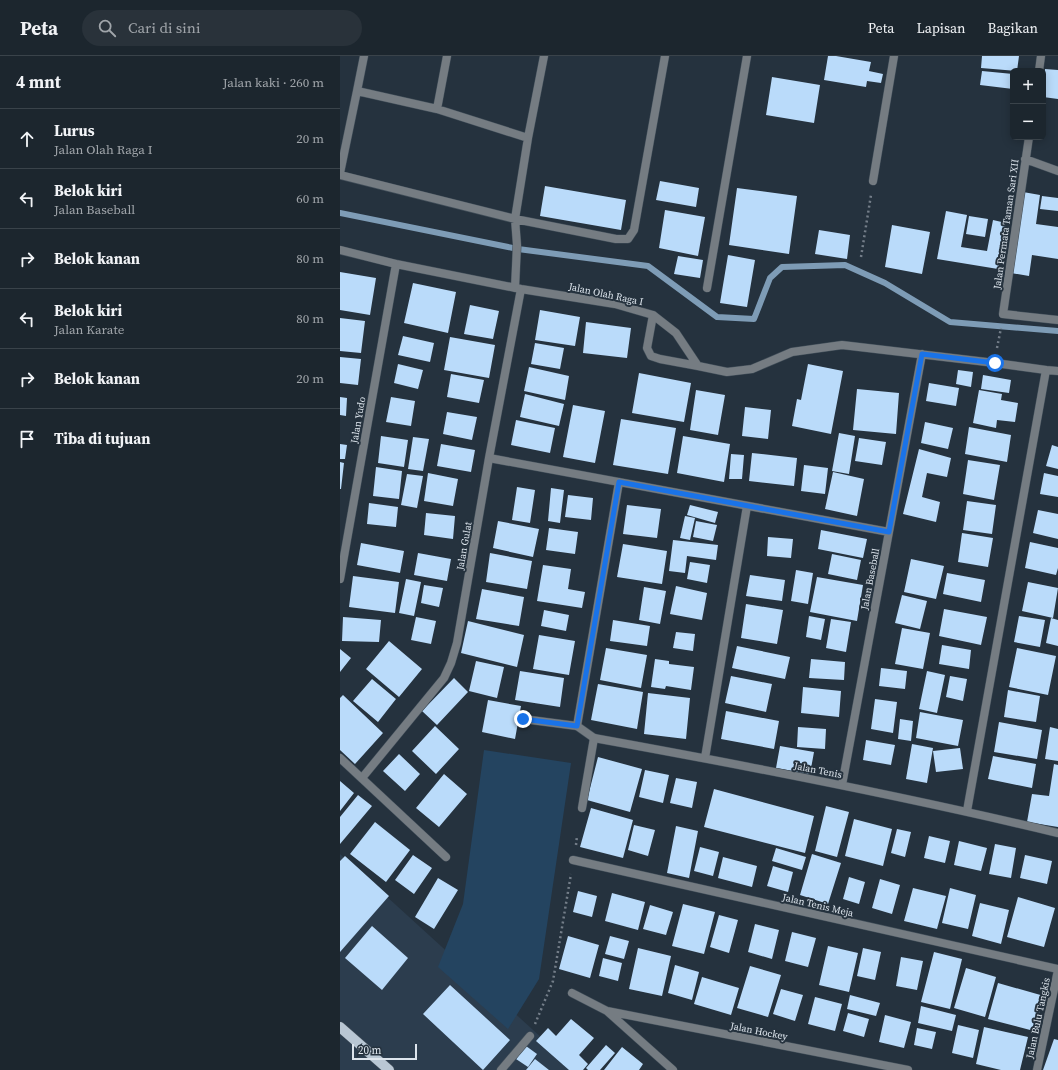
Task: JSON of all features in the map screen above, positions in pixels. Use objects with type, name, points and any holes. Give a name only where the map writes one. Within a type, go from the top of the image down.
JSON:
[{"type":"main road","points":[[340,1027],[389,1070]]},
{"type":"street","points":[[364,56],[340,174],[515,219],[616,239],[628,239],[634,230],[665,56]]},
{"type":"street","points":[[437,109],[447,56]]},
{"type":"street","name":"Jalan Gulat","points":[[362,778],[444,678],[451,663],[457,643],[518,288],[515,219],[528,138],[544,56]]},
{"type":"street","points":[[707,288],[747,56]]},
{"type":"street","points":[[873,181],[894,56]]},
{"type":"street","points":[[1039,68],[1041,56]]},
{"type":"street","points":[[357,92],[437,109],[528,138]]},
{"type":"street","name":"Jalan Permata Taman Sari XII","points":[[1028,140],[1003,314],[1058,320]]},
{"type":"street","points":[[1025,159],[1058,171]]},
{"type":"street","name":"Jalan Olah Raga I","points":[[340,250],[396,264],[518,288],[615,304],[653,315],[676,333],[698,366]]},
{"type":"street","name":"Jalan Yudo","points":[[340,579],[396,264]]},
{"type":"street","points":[[653,315],[647,348],[651,356],[728,372],[752,369],[792,352],[842,345],[1058,371]]},
{"type":"street","name":"Jalan Baseball","points":[[842,785],[922,354]]},
{"type":"street","points":[[967,811],[1046,370]]},
{"type":"street","points":[[489,458],[889,532]]},
{"type":"street","points":[[523,719],[577,726],[619,482]]},
{"type":"street","points":[[705,758],[747,506]]},
{"type":"street","name":"Jalan Tenis","points":[[577,726],[594,738],[842,785],[967,811],[1058,833]]},
{"type":"street","points":[[582,808],[594,738]]},
{"type":"street","points":[[340,758],[446,857]]},
{"type":"street","name":"Jalan Tenis Meja","points":[[573,860],[1058,969]]},
{"type":"street","name":"Jalan Bulu Tangkis","points":[[1037,1070],[1058,969]]},
{"type":"street","name":"Jalan Hockey","points":[[572,993],[607,1011],[673,1070]]},
{"type":"street","name":"Jalan Hockey","points":[[607,1011],[908,1070]]},
{"type":"street","points":[[501,1070],[530,1036]]},
{"type":"path","points":[[861,257],[873,181]]},
{"type":"path","points":[[996,354],[1001,326]]},
{"type":"path","points":[[530,1036],[553,982],[578,836]]},
{"type":"shaded area","points":[[484,750],[571,763],[539,979],[508,1029],[438,967],[463,904]]},
{"type":"shaded area","points":[[340,854],[577,1070],[340,1070]]},
{"type":"building","points":[[828,56],[871,62],[869,71],[883,74],[881,83],[867,81],[866,87],[824,80]]},
{"type":"building","points":[[982,56],[1019,56],[1017,68],[1010,68],[1010,70],[981,68]]},
{"type":"building","points":[[1046,69],[1058,70],[1058,99],[1046,97]]},
{"type":"building","points":[[982,71],[1010,74],[1010,89],[980,85]]},
{"type":"building","points":[[772,77],[820,85],[814,123],[766,115]]},
{"type":"building","points":[[660,181],[699,188],[696,207],[656,200]]},
{"type":"building","points":[[545,186],[626,200],[621,230],[540,216]]},
{"type":"building","points":[[737,188],[797,196],[789,254],[729,245]]},
{"type":"building","points":[[1023,192],[1040,195],[1036,224],[1058,227],[1058,259],[1032,255],[1029,276],[1011,273]]},
{"type":"building","points":[[1042,196],[1058,198],[1058,211],[1040,209]]},
{"type":"building","points":[[665,210],[705,217],[698,256],[659,248]]},
{"type":"building","points":[[946,211],[967,215],[961,247],[987,251],[993,220],[1006,223],[998,269],[937,259]]},
{"type":"building","points":[[969,216],[988,219],[985,237],[966,234]]},
{"type":"building","points":[[892,225],[930,232],[922,274],[885,267]]},
{"type":"building","points":[[819,230],[850,235],[847,259],[815,254]]},
{"type":"building","points":[[728,255],[755,260],[747,307],[720,303]]},
{"type":"building","points":[[678,256],[703,260],[700,278],[674,274]]},
{"type":"building","points":[[340,272],[376,278],[370,315],[340,310]]},
{"type":"building","points":[[413,283],[456,292],[448,333],[404,323]]},
{"type":"building","points":[[470,305],[499,311],[493,339],[464,334]]},
{"type":"building","points":[[540,310],[580,317],[575,346],[535,340]]},
{"type":"building","points":[[340,318],[365,321],[361,353],[340,351]]},
{"type":"building","points":[[586,322],[631,328],[627,358],[583,353]]},
{"type":"building","points":[[403,336],[434,343],[430,362],[398,355]]},
{"type":"building","points":[[450,337],[495,345],[489,378],[444,370]]},
{"type":"building","points":[[535,343],[564,348],[560,369],[531,364]]},
{"type":"building","points":[[340,357],[361,359],[358,385],[340,383]]},
{"type":"building","points":[[398,364],[423,370],[418,389],[394,383]]},
{"type":"building","points":[[808,364],[843,371],[831,434],[792,426],[797,399],[801,400]]},
{"type":"building","points":[[529,367],[569,376],[565,400],[524,391]]},
{"type":"building","points":[[958,370],[973,372],[971,387],[956,384]]},
{"type":"building","points":[[639,373],[691,383],[684,422],[632,413]]},
{"type":"building","points":[[451,374],[484,380],[479,403],[447,397]]},
{"type":"building","points":[[983,375],[1011,380],[1009,393],[981,389]]},
{"type":"building","points":[[929,383],[959,388],[956,406],[926,401]]},
{"type":"building","points":[[857,389],[899,393],[896,434],[853,430]]},
{"type":"building","points":[[696,390],[725,395],[718,435],[690,430]]},
{"type":"building","points":[[979,390],[1002,394],[1001,400],[1018,403],[1015,422],[997,420],[996,428],[973,423]]},
{"type":"building","points":[[525,394],[564,404],[559,426],[520,417]]},
{"type":"building","points":[[340,397],[347,398],[346,416],[340,415]]},
{"type":"building","points":[[391,397],[415,401],[411,426],[386,422]]},
{"type":"building","points":[[573,405],[605,411],[595,463],[563,457]]},
{"type":"building","points":[[745,407],[771,410],[768,439],[742,436]]},
{"type":"building","points":[[447,412],[477,417],[472,440],[443,434]]},
{"type":"building","points":[[621,419],[676,428],[668,474],[613,465]]},
{"type":"building","points":[[516,420],[555,428],[550,453],[511,445]]},
{"type":"building","points":[[925,422],[953,428],[948,449],[921,443]]},
{"type":"building","points":[[969,427],[1011,435],[1007,462],[965,454]]},
{"type":"building","points":[[839,433],[855,436],[849,474],[832,471]]},
{"type":"building","points":[[381,436],[408,440],[404,467],[378,463]]},
{"type":"building","points":[[683,436],[730,444],[724,482],[677,473]]},
{"type":"building","points":[[413,437],[429,439],[423,471],[408,469]]},
{"type":"building","points":[[859,438],[886,442],[882,465],[855,461]]},
{"type":"building","points":[[340,444],[347,445],[345,459],[340,459]]},
{"type":"building","points":[[441,444],[475,450],[471,472],[437,466]]},
{"type":"building","points":[[1052,445],[1058,447],[1058,469],[1046,466]]},
{"type":"building","points":[[919,449],[951,458],[947,477],[927,473],[922,497],[940,502],[936,522],[903,514]]},
{"type":"building","points":[[752,453],[797,458],[794,486],[749,481]]},
{"type":"building","points":[[731,454],[744,455],[742,479],[729,479]]},
{"type":"building","points":[[968,460],[1000,465],[994,500],[963,494]]},
{"type":"building","points":[[340,462],[344,463],[341,489],[340,489]]},
{"type":"building","points":[[804,465],[828,468],[825,494],[801,491]]},
{"type":"building","points":[[376,467],[402,471],[399,499],[373,496]]},
{"type":"building","points":[[833,472],[864,479],[857,516],[825,509]]},
{"type":"building","points":[[428,473],[458,479],[453,506],[424,501]]},
{"type":"building","points":[[1044,473],[1058,476],[1058,497],[1040,494]]},
{"type":"building","points":[[407,474],[423,476],[417,508],[401,505]]},
{"type":"building","points":[[517,487],[535,490],[530,523],[512,520]]},
{"type":"building","points":[[551,488],[564,490],[560,523],[548,521]]},
{"type":"building","points":[[568,495],[593,498],[591,520],[565,517]]},
{"type":"building","points":[[967,501],[996,505],[992,534],[963,530]]},
{"type":"building","points":[[369,503],[398,507],[396,527],[367,524]]},
{"type":"building","points":[[627,505],[661,509],[657,538],[623,534]]},
{"type":"building","points":[[690,505],[718,512],[715,523],[687,515]]},
{"type":"building","points":[[1038,510],[1058,514],[1058,539],[1033,533]]},
{"type":"building","points":[[426,513],[455,516],[453,539],[424,535]]},
{"type":"building","points":[[685,516],[695,518],[690,540],[680,538]]},
{"type":"building","points":[[498,521],[539,529],[533,557],[493,548]]},
{"type":"building","points":[[696,521],[717,525],[713,541],[693,537]]},
{"type":"building","points":[[549,528],[578,532],[575,554],[546,550]]},
{"type":"building","points":[[821,530],[867,539],[863,558],[818,549]]},
{"type":"building","points":[[962,533],[993,538],[988,567],[958,562]]},
{"type":"building","points":[[768,537],[793,539],[791,558],[767,556]]},
{"type":"building","points":[[673,540],[718,545],[716,560],[687,556],[685,573],[669,571]]},
{"type":"building","points":[[1030,542],[1058,548],[1058,568],[1056,575],[1025,568]]},
{"type":"building","points":[[361,543],[404,551],[400,573],[357,565]]},
{"type":"building","points":[[623,544],[667,551],[662,584],[617,577]]},
{"type":"building","points":[[418,553],[451,559],[447,581],[414,575]]},
{"type":"building","points":[[490,553],[532,561],[527,589],[486,582]]},
{"type":"building","points":[[832,554],[861,560],[857,580],[828,574]]},
{"type":"building","points":[[911,559],[944,566],[936,599],[904,592]]},
{"type":"building","points":[[690,562],[710,565],[707,583],[687,579]]},
{"type":"building","points":[[543,565],[571,569],[568,589],[585,592],[582,608],[537,601]]},
{"type":"building","points":[[796,570],[813,573],[808,604],[791,601]]},
{"type":"building","points":[[947,573],[985,580],[981,602],[943,594]]},
{"type":"building","points":[[750,575],[785,580],[782,601],[746,596]]},
{"type":"building","points":[[353,576],[399,582],[395,613],[349,607]]},
{"type":"building","points":[[817,577],[863,585],[857,621],[810,612]]},
{"type":"building","points":[[406,579],[421,582],[414,616],[399,613]]},
{"type":"building","points":[[1028,582],[1058,588],[1053,618],[1022,611]]},
{"type":"building","points":[[424,585],[443,588],[439,607],[421,603]]},
{"type":"building","points":[[676,586],[707,593],[702,620],[670,614]]},
{"type":"building","points":[[644,587],[666,591],[660,624],[639,620]]},
{"type":"building","points":[[482,589],[524,597],[519,626],[476,619]]},
{"type":"building","points":[[902,595],[927,601],[920,629],[895,623]]},
{"type":"building","points":[[746,604],[783,610],[777,644],[741,638]]},
{"type":"building","points":[[944,609],[987,617],[981,645],[939,636]]},
{"type":"building","points":[[544,610],[569,615],[566,631],[541,626]]},
{"type":"building","points":[[809,616],[825,619],[821,640],[806,637]]},
{"type":"building","points":[[1019,616],[1045,620],[1040,647],[1014,642]]},
{"type":"building","points":[[343,617],[381,620],[379,642],[342,641]]},
{"type":"building","points":[[416,617],[436,621],[431,644],[411,640]]},
{"type":"building","points":[[1051,618],[1058,620],[1058,646],[1046,643]]},
{"type":"building","points":[[831,619],[851,622],[846,652],[826,648]]},
{"type":"building","points":[[613,620],[650,626],[647,646],[610,641]]},
{"type":"building","points":[[468,621],[524,635],[517,667],[461,653]]},
{"type":"building","points":[[902,628],[930,633],[923,669],[895,664]]},
{"type":"building","points":[[676,632],[695,634],[693,651],[673,648]]},
{"type":"building","points":[[539,635],[575,641],[569,675],[533,669]]},
{"type":"building","points":[[389,641],[422,669],[399,697],[366,669]]},
{"type":"building","points":[[942,645],[971,650],[969,669],[939,664]]},
{"type":"building","points":[[737,646],[790,657],[785,679],[732,668]]},
{"type":"building","points":[[606,648],[647,655],[641,688],[600,680]]},
{"type":"building","points":[[1017,648],[1056,656],[1048,695],[1009,687]]},
{"type":"building","points":[[340,649],[351,658],[340,672]]},
{"type":"building","points":[[655,659],[669,661],[669,664],[694,667],[691,690],[666,686],[665,689],[651,687]]},
{"type":"building","points":[[811,659],[845,662],[844,680],[809,678]]},
{"type":"building","points":[[476,661],[504,667],[497,698],[469,691]]},
{"type":"building","points":[[881,668],[907,671],[905,689],[879,686]]},
{"type":"building","points":[[520,671],[564,678],[560,707],[515,700]]},
{"type":"building","points":[[927,671],[945,675],[937,713],[919,709]]},
{"type":"building","points":[[731,676],[772,684],[766,712],[725,703]]},
{"type":"building","points":[[950,676],[967,679],[963,701],[946,697]]},
{"type":"building","points":[[454,678],[468,692],[437,725],[422,711]]},
{"type":"building","points":[[372,679],[396,699],[378,722],[353,701]]},
{"type":"building","points":[[598,684],[643,692],[637,729],[591,720]]},
{"type":"building","points":[[803,687],[841,691],[839,717],[801,713]]},
{"type":"building","points":[[1008,690],[1040,696],[1036,722],[1004,717]]},
{"type":"building","points":[[648,693],[690,698],[686,739],[644,734]]},
{"type":"building","points":[[343,695],[383,733],[355,764],[340,750],[340,698]]},
{"type":"building","points":[[875,699],[897,702],[893,733],[871,729]]},
{"type":"building","points":[[488,700],[521,706],[515,739],[482,732]]},
{"type":"building","points":[[726,711],[779,721],[774,749],[721,739]]},
{"type":"building","points":[[920,712],[963,720],[958,746],[916,738]]},
{"type":"building","points":[[900,719],[913,721],[911,741],[898,739]]},
{"type":"building","points":[[999,722],[1042,730],[1037,759],[994,752]]},
{"type":"building","points":[[435,726],[459,749],[436,774],[412,751]]},
{"type":"building","points":[[798,727],[826,729],[825,749],[797,747]]},
{"type":"building","points":[[1050,727],[1058,729],[1058,761],[1045,759]]},
{"type":"building","points":[[866,740],[895,745],[891,765],[863,760]]},
{"type":"building","points":[[912,744],[933,748],[927,783],[906,779]]},
{"type":"building","points":[[780,746],[814,752],[810,774],[776,768]]},
{"type":"building","points":[[960,748],[963,769],[936,772],[933,751]]},
{"type":"building","points":[[399,754],[420,774],[405,791],[383,771]]},
{"type":"building","points":[[993,756],[1036,764],[1032,788],[988,779]]},
{"type":"building","points":[[598,757],[642,769],[630,812],[587,800]]},
{"type":"building","points":[[1054,764],[1058,765],[1058,827],[1027,822],[1032,794],[1049,796]]},
{"type":"building","points":[[645,770],[669,775],[663,803],[639,797]]},
{"type":"building","points":[[444,774],[467,794],[439,827],[416,808]]},
{"type":"building","points":[[676,778],[697,782],[692,808],[670,803]]},
{"type":"building","points":[[340,781],[354,793],[340,811]]},
{"type":"building","points":[[714,789],[814,816],[805,853],[704,827]]},
{"type":"building","points":[[358,795],[372,806],[340,844],[340,817]]},
{"type":"building","points":[[826,806],[849,812],[837,857],[815,851]]},
{"type":"building","points":[[591,808],[633,820],[623,858],[580,847]]},
{"type":"building","points":[[854,819],[892,829],[883,866],[845,856]]},
{"type":"building","points":[[375,822],[410,850],[386,882],[350,854]]},
{"type":"building","points":[[634,825],[655,830],[648,856],[628,850]]},
{"type":"building","points":[[676,826],[698,831],[689,878],[667,873]]},
{"type":"building","points":[[897,829],[911,832],[905,857],[891,853]]},
{"type":"building","points":[[929,836],[950,841],[945,863],[924,858]]},
{"type":"building","points":[[959,841],[987,848],[981,871],[954,865]]},
{"type":"building","points":[[995,844],[1016,848],[1011,878],[989,874]]},
{"type":"building","points":[[700,847],[719,852],[713,876],[694,871]]},
{"type":"building","points":[[776,848],[806,857],[802,870],[772,861]]},
{"type":"building","points":[[812,854],[841,863],[828,904],[800,895]]},
{"type":"building","points":[[413,855],[432,868],[414,894],[395,880]]},
{"type":"building","points":[[1025,855],[1052,861],[1047,884],[1020,878]]},
{"type":"building","points":[[345,856],[389,896],[340,952],[340,861]]},
{"type":"building","points":[[723,857],[757,866],[752,887],[718,878]]},
{"type":"building","points":[[773,866],[793,872],[788,892],[767,886]]},
{"type":"building","points":[[849,877],[865,882],[859,904],[843,899]]},
{"type":"building","points":[[438,878],[458,890],[434,929],[415,917]]},
{"type":"building","points":[[880,879],[900,885],[892,914],[872,908]]},
{"type":"building","points":[[913,888],[946,896],[937,929],[904,921]]},
{"type":"building","points":[[950,888],[976,895],[968,929],[942,923]]},
{"type":"building","points":[[578,891],[597,896],[592,917],[573,912]]},
{"type":"building","points":[[612,893],[645,902],[638,930],[605,921]]},
{"type":"building","points":[[1018,897],[1055,908],[1044,947],[1007,937]]},
{"type":"building","points":[[980,903],[1009,910],[1001,944],[972,936]]},
{"type":"building","points":[[683,904],[715,912],[704,954],[672,946]]},
{"type":"building","points":[[650,905],[673,912],[666,935],[643,929]]},
{"type":"building","points":[[719,915],[738,920],[729,953],[710,947]]},
{"type":"building","points":[[755,924],[779,930],[772,959],[748,952]]},
{"type":"building","points":[[372,926],[408,958],[382,990],[345,958]]},
{"type":"building","points":[[792,932],[816,938],[808,967],[785,961]]},
{"type":"building","points":[[568,936],[599,945],[590,978],[559,969]]},
{"type":"building","points":[[610,936],[629,941],[624,959],[605,954]]},
{"type":"building","points":[[828,946],[858,953],[849,992],[819,985]]},
{"type":"building","points":[[638,948],[671,956],[662,996],[629,989]]},
{"type":"building","points":[[863,948],[881,952],[875,980],[857,976]]},
{"type":"building","points":[[934,952],[962,959],[950,1009],[921,1002]]},
{"type":"building","points":[[901,957],[923,961],[917,990],[896,986]]},
{"type":"building","points":[[603,958],[622,963],[618,981],[599,976]]},
{"type":"building","points":[[675,965],[699,972],[692,1000],[668,993]]},
{"type":"building","points":[[750,966],[781,975],[768,1017],[737,1008]]},
{"type":"building","points":[[966,968],[996,977],[985,1017],[954,1008]]},
{"type":"building","points":[[702,977],[739,988],[731,1015],[694,1004]]},
{"type":"building","points":[[998,983],[1044,996],[1034,1031],[988,1019]]},
{"type":"building","points":[[450,985],[510,1040],[483,1070],[423,1014]]},
{"type":"building","points":[[781,989],[803,995],[795,1021],[773,1014]]},
{"type":"building","points":[[850,995],[880,1003],[876,1016],[847,1009]]},
{"type":"building","points":[[815,997],[842,1004],[835,1031],[808,1024]]},
{"type":"building","points":[[921,1006],[956,1015],[952,1031],[918,1023]]},
{"type":"building","points":[[848,1013],[869,1019],[864,1037],[843,1031]]},
{"type":"building","points":[[885,1015],[911,1022],[904,1048],[879,1042]]},
{"type":"building","points":[[571,1019],[594,1038],[579,1055],[588,1064],[583,1070],[569,1070],[536,1041],[548,1028],[556,1036]]},
{"type":"building","points":[[958,1025],[979,1030],[973,1058],[952,1053]]},
{"type":"building","points":[[984,1027],[1028,1037],[1020,1070],[1001,1070],[976,1064]]},
{"type":"building","points":[[917,1028],[936,1032],[932,1049],[914,1045]]},
{"type":"building","points":[[1054,1039],[1058,1040],[1058,1070],[1043,1070]]},
{"type":"building","points":[[606,1045],[615,1053],[600,1070],[588,1070],[586,1068]]},
{"type":"building","points":[[526,1046],[537,1054],[528,1067],[516,1059]]},
{"type":"building","points":[[622,1047],[643,1064],[639,1070],[604,1070]]},
{"type":"building","points":[[535,1059],[549,1070],[526,1070]]},
{"type":"waterway","points":[[340,213],[518,249],[648,266],[717,317],[754,319],[770,278],[782,267],[845,265],[885,283],[950,322],[1058,331]]},
{"type":"route","points":[[523,719],[577,726],[619,482],[889,532],[922,354],[995,363]]}]
